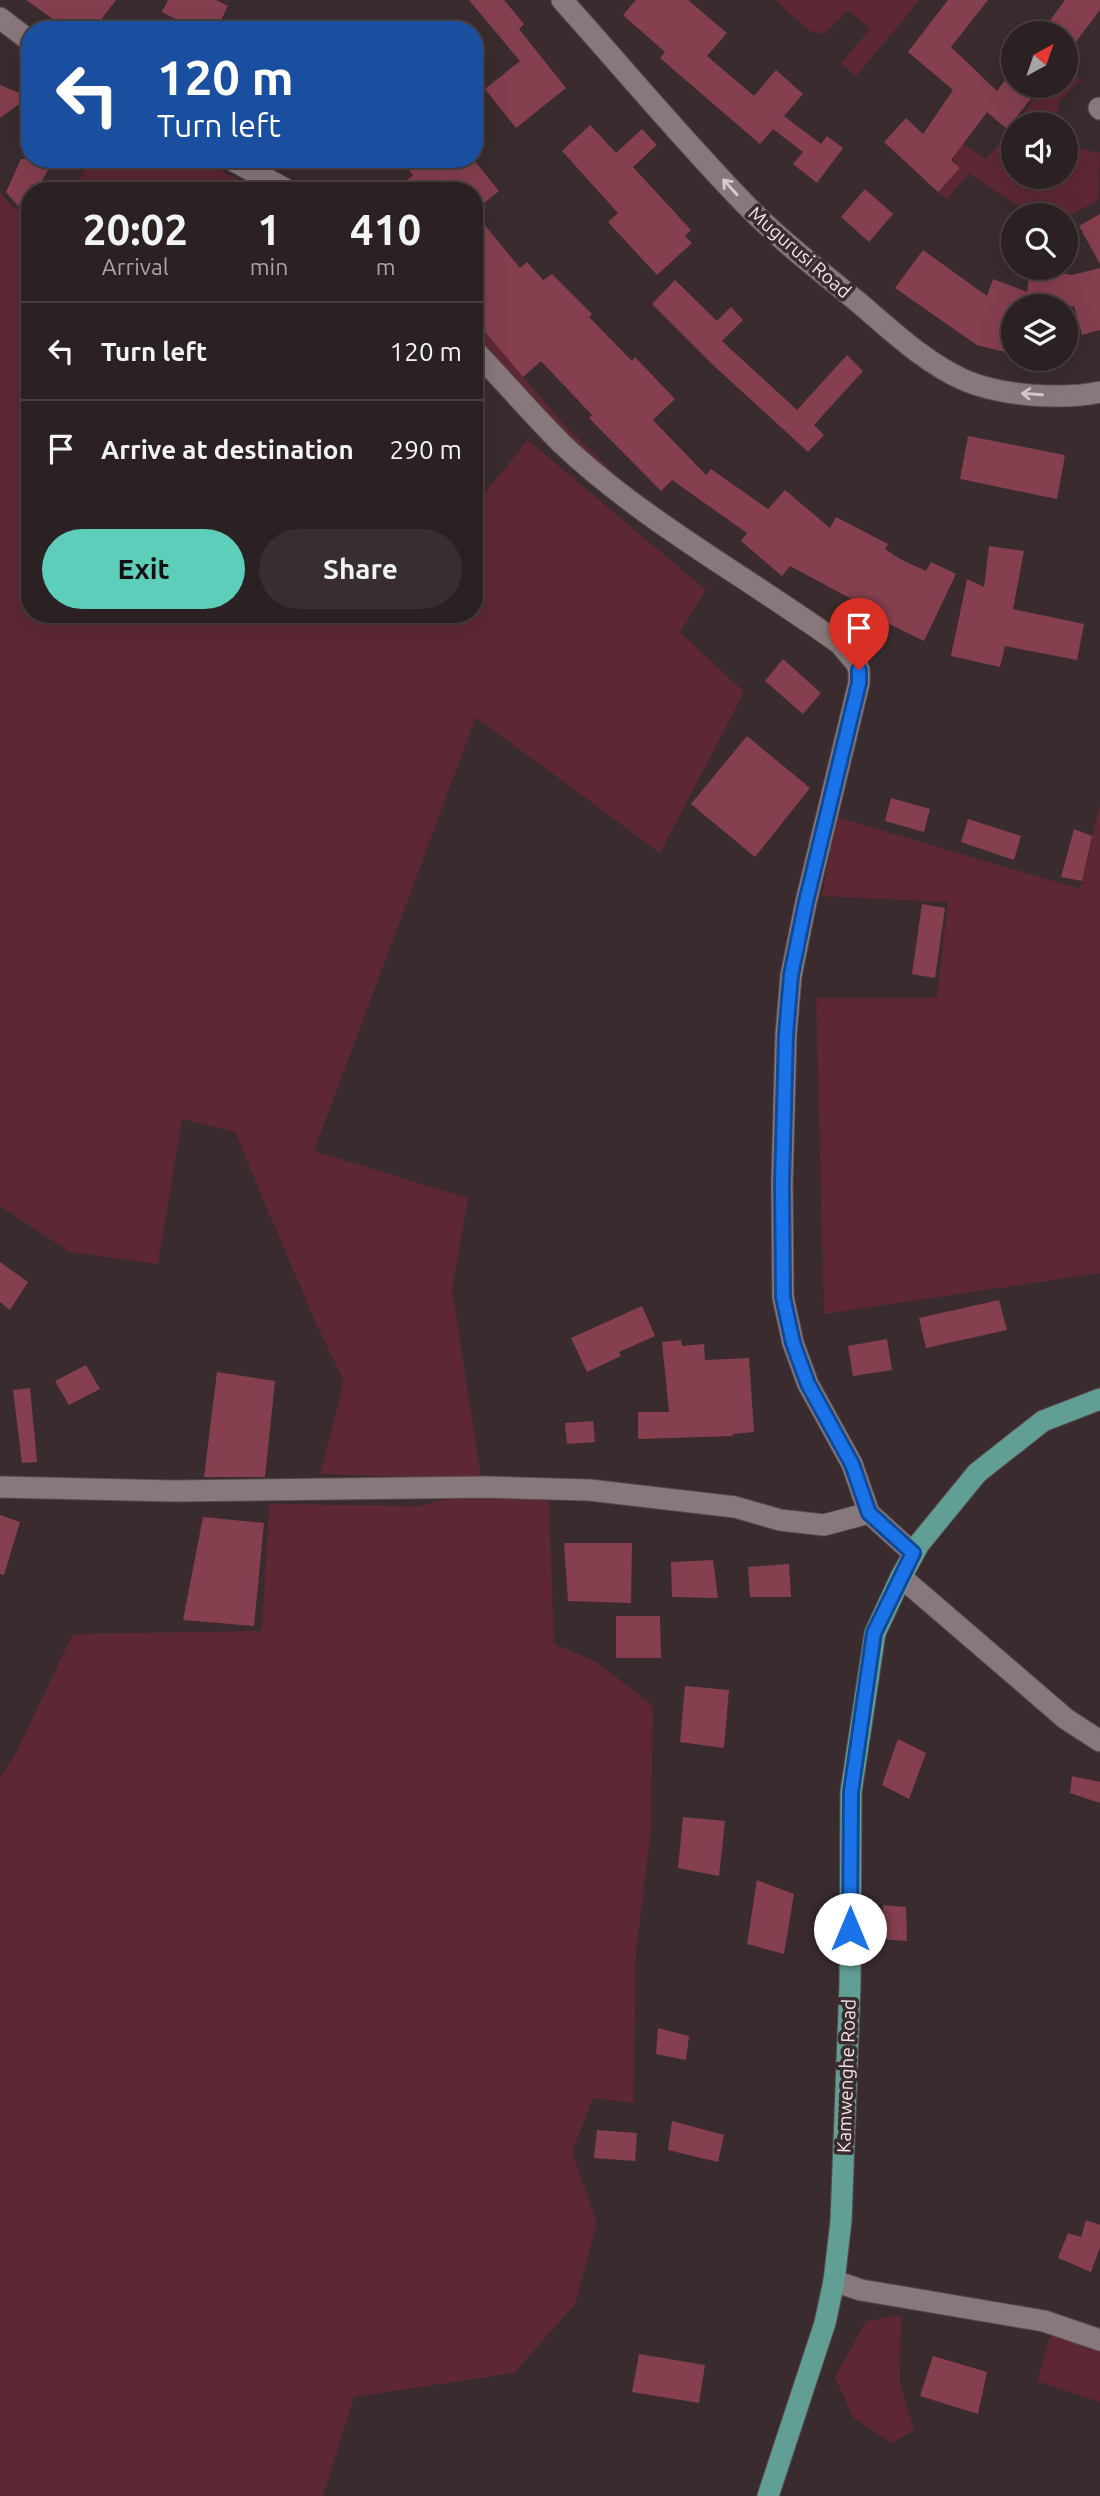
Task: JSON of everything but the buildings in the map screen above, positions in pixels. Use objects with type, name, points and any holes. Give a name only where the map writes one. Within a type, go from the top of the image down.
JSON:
[{"type":"main road","name":"Kamwenghe Road","points":[[768,2496],[825,2323],[834,2281],[841,2221],[850,1984],[851,1792],[874,1633],[913,1553],[977,1473],[1043,1421],[1100,1399]]},
{"type":"street","name":"Mugurusi Road","points":[[562,0],[747,206],[803,257],[921,355],[965,380],[983,386],[1057,396],[1100,392]]},
{"type":"street","points":[[0,18],[21,34]]},
{"type":"street","points":[[247,168],[272,182]]},
{"type":"street","points":[[483,360],[563,444],[600,475],[661,522],[840,644],[859,670],[859,683],[791,975],[786,1035],[783,1297],[793,1343],[808,1384],[852,1464],[869,1513],[913,1553]]},
{"type":"street","points":[[0,1487],[215,1491],[486,1487],[589,1490],[735,1507],[780,1520],[824,1525],[869,1513]]},
{"type":"street","points":[[901,1577],[1066,1719],[1100,1741]]},
{"type":"street","points":[[834,2281],[862,2290],[1044,2321],[1100,2340]]},
{"type":"shaded area","points":[[775,0],[920,0],[856,76],[841,63],[870,29],[848,10],[824,34],[810,31]]},
{"type":"shaded area","points":[[1034,98],[1063,98],[1057,112],[1025,112]]},
{"type":"shaded area","points":[[1001,141],[1001,189],[1078,189],[1078,148],[1100,153],[1098,200],[1078,211],[1078,203],[1014,203],[969,173],[947,199],[938,192],[959,168],[953,158],[963,144],[986,159]]},
{"type":"shaded area","points":[[85,168],[215,168],[244,182],[80,182]]},
{"type":"shaded area","points":[[0,192],[13,208],[21,211],[21,623],[483,623],[483,495],[528,440],[706,590],[680,632],[744,692],[660,853],[476,717],[314,1151],[468,1198],[452,1289],[483,1490],[549,1501],[554,1644],[597,1662],[653,1706],[651,1830],[636,1953],[633,2103],[593,2098],[572,2152],[597,2223],[575,2304],[514,2373],[354,2397],[323,2496],[0,2496],[0,1777],[16,1753],[73,1634],[262,1631],[269,1504],[417,1506],[481,1491],[414,1477],[320,1474],[344,1382],[312,1314],[235,1132],[182,1119],[158,1264],[70,1252],[0,1206]]},
{"type":"shaded area","points":[[483,330],[564,425],[655,513],[569,446],[483,349]]},
{"type":"shaded area","points":[[1100,804],[1100,1273],[824,1314],[816,998],[937,998],[948,902],[822,896],[837,817],[1080,889]]},
{"type":"shaded area","points":[[901,2315],[900,2383],[914,2431],[891,2443],[853,2417],[835,2377],[866,2321]]},
{"type":"shaded area","points":[[1052,2330],[1100,2346],[1100,2402],[1037,2381]]},
{"type":"route","points":[[850,1929],[851,1792],[874,1633],[913,1553],[869,1513],[852,1464],[808,1384],[793,1343],[783,1297],[782,1183],[786,1035],[791,975],[859,683],[859,670]]}]
